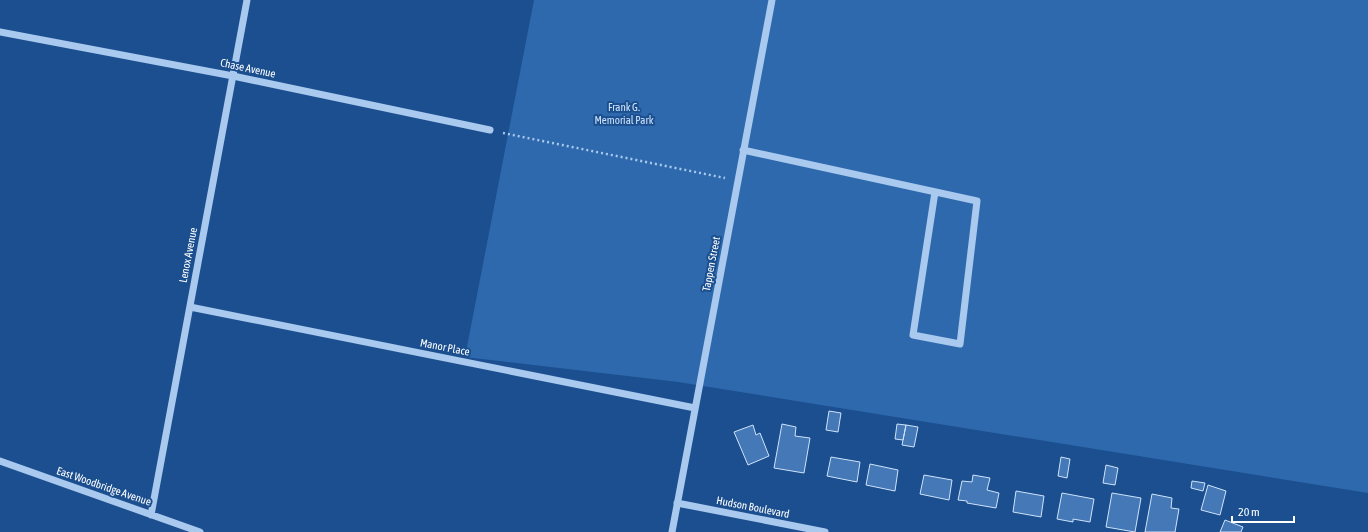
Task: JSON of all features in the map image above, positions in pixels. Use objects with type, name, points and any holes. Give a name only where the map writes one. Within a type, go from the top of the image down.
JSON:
[{"type":"street","name":"Lenox Avenue","points":[[151,515],[247,0]]},
{"type":"street","name":"Tappen Street","points":[[672,532],[772,0]]},
{"type":"street","name":"Chase Avenue","points":[[0,32],[233,76],[490,130]]},
{"type":"street","points":[[743,150],[977,201],[960,344],[913,335],[935,192]]},
{"type":"street","name":"Manor Place","points":[[190,307],[695,408]]},
{"type":"street","name":"East Woodbridge Avenue","points":[[0,461],[200,532]]},
{"type":"street","name":"Hudson Boulevard","points":[[677,503],[825,532]]},
{"type":"path","points":[[490,130],[738,180]]},
{"type":"green space","name":"Frank G. Memorial Park","points":[[534,0],[1368,0],[1368,493],[678,382],[465,357]]},
{"type":"building","points":[[829,411],[841,413],[838,432],[826,430]]},
{"type":"building","points":[[782,424],[796,427],[795,436],[810,438],[804,473],[774,468]]},
{"type":"building","points":[[897,424],[906,425],[903,440],[895,439]]},
{"type":"building","points":[[753,425],[756,435],[760,433],[769,456],[748,465],[734,432]]},
{"type":"building","points":[[906,425],[918,427],[914,447],[902,445]]},
{"type":"building","points":[[831,457],[860,462],[857,482],[827,476]]},
{"type":"building","points":[[1061,457],[1070,459],[1067,478],[1058,476]]},
{"type":"building","points":[[870,464],[898,470],[895,491],[866,485]]},
{"type":"building","points":[[1106,465],[1118,468],[1115,485],[1103,483]]},
{"type":"building","points":[[924,475],[952,480],[949,500],[920,494]]},
{"type":"building","points":[[973,475],[990,478],[987,490],[999,493],[996,508],[958,500],[962,481],[972,482]]},
{"type":"building","points":[[1192,481],[1205,483],[1203,491],[1191,488]]},
{"type":"building","points":[[1208,485],[1226,491],[1220,515],[1201,510]]},
{"type":"building","points":[[1016,491],[1044,496],[1041,517],[1013,512]]},
{"type":"building","points":[[1062,493],[1094,499],[1090,522],[1073,519],[1073,522],[1057,519]]},
{"type":"building","points":[[1112,493],[1141,498],[1135,532],[1106,527]]},
{"type":"building","points":[[1152,494],[1172,498],[1171,508],[1179,509],[1175,532],[1145,532]]},
{"type":"building","points":[[1225,520],[1243,527],[1241,532],[1220,532]]}]
